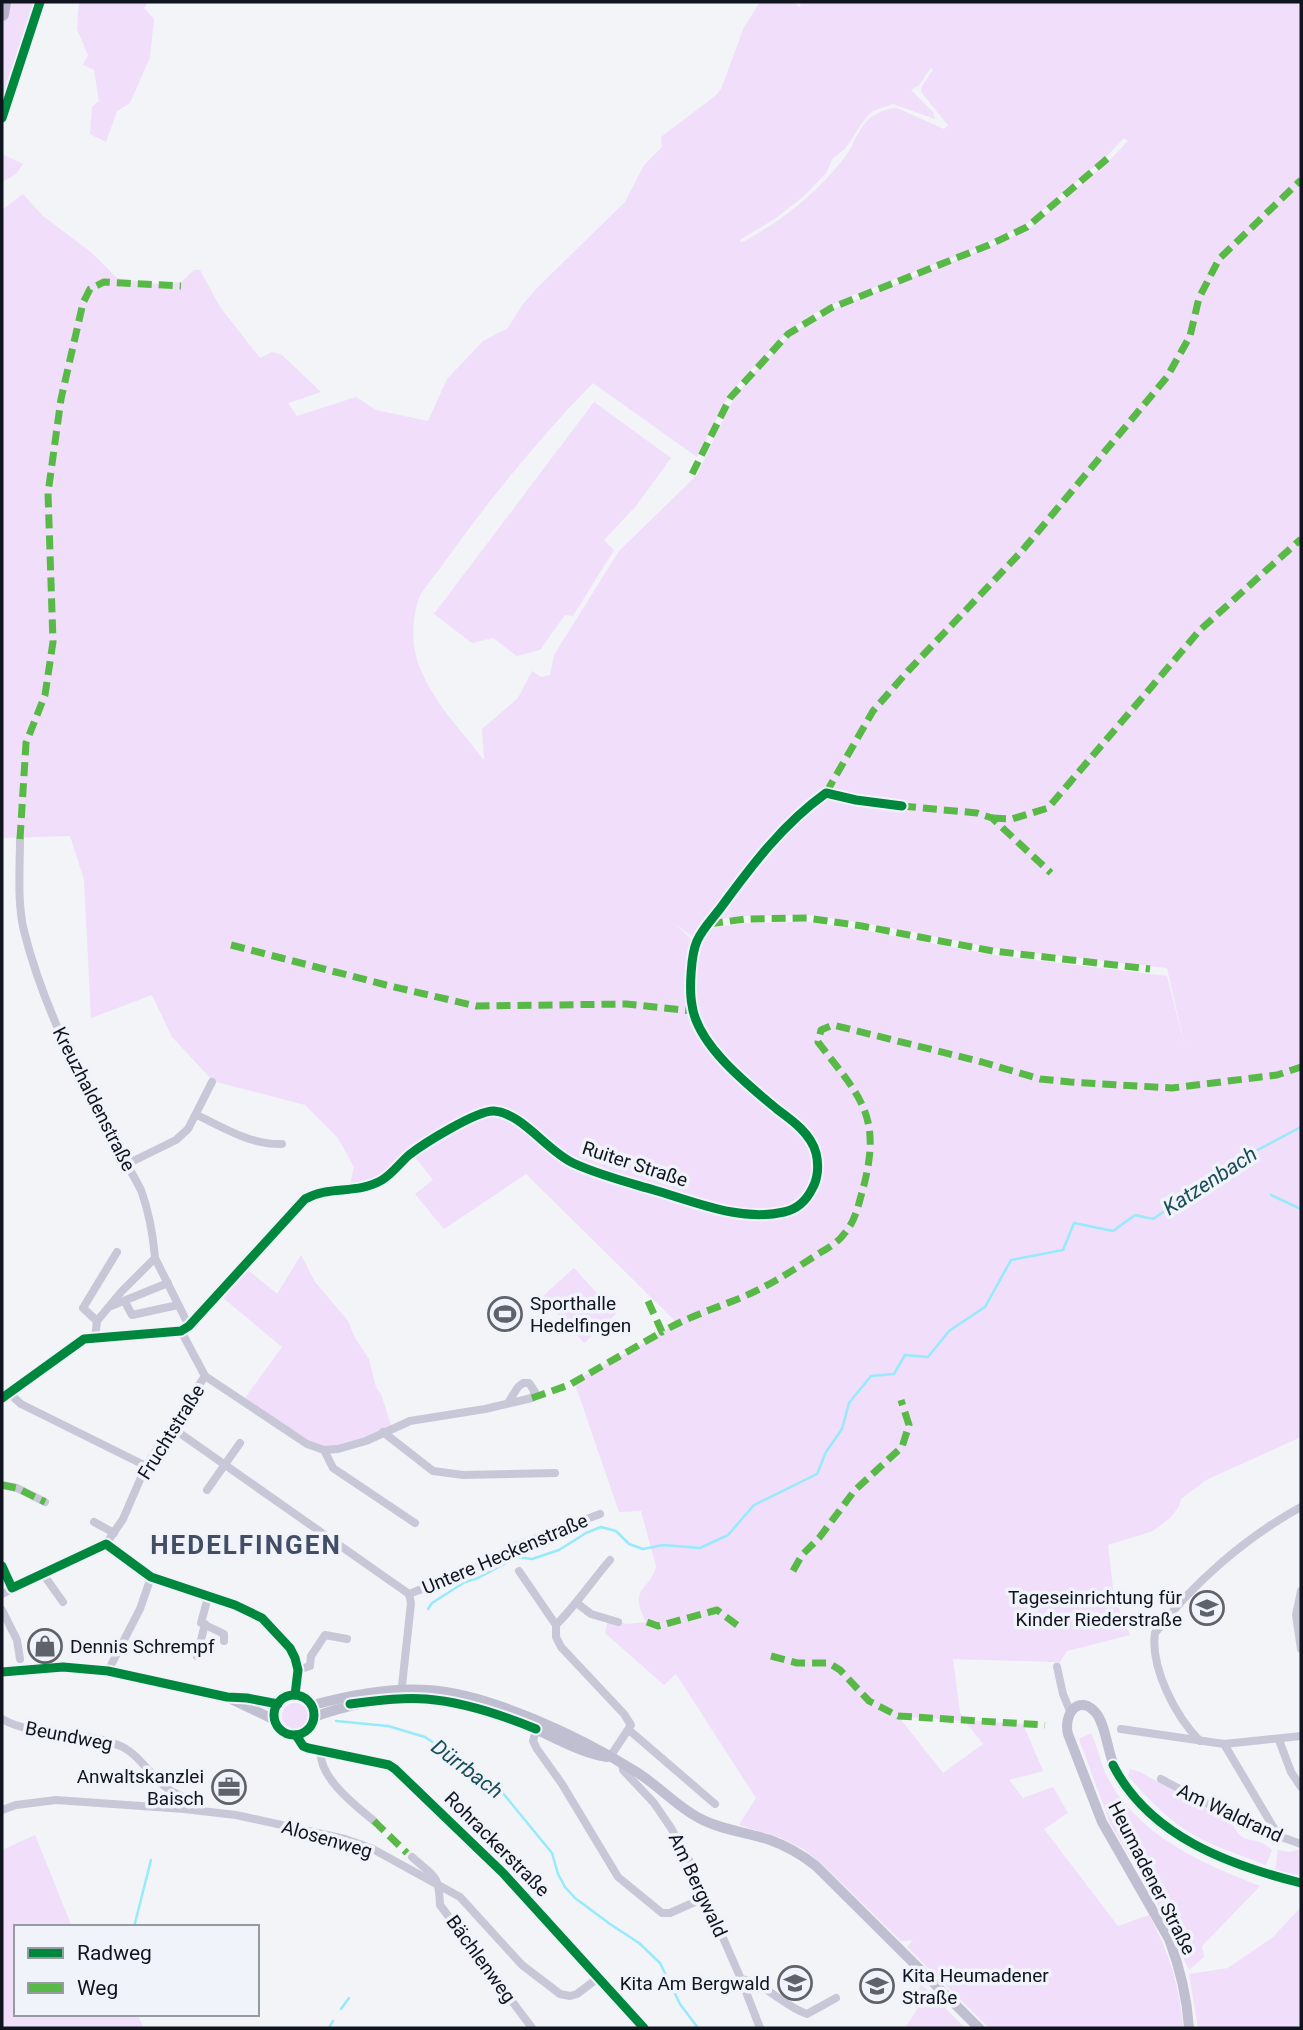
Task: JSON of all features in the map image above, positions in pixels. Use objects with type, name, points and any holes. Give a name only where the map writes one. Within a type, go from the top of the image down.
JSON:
[{"type":"highway","points":[[2,14],[4,2]]},
{"type":"main road","points":[[2,1672],[63,1667],[108,1671],[227,1697],[278,1704]]},
{"type":"main road","points":[[314,1717],[351,1704],[401,1694]]},
{"type":"main road","points":[[313,1705],[347,1697],[401,1694],[454,1703],[537,1726],[593,1755],[610,1757],[648,1779],[697,1818],[723,1829],[785,1846],[816,1866],[979,2028]]},
{"type":"main road","points":[[295,1695],[313,1705],[314,1717],[306,1731],[296,1735],[282,1731],[274,1714],[278,1704],[295,1695]]},
{"type":"main road","points":[[227,1697],[275,1720]]},
{"type":"main road","points":[[1070,1711],[1077,1706],[1093,1710],[1100,1718],[1109,1754],[1120,1779],[1144,1807],[1179,1835],[1227,1861],[1301,1883]]},
{"type":"main road","name":"Heumadener Straße","points":[[1070,1711],[1066,1720],[1068,1734],[1102,1822],[1169,1939],[1177,1958],[1189,2028]]},
{"type":"street","points":[[2,118],[40,2]]},
{"type":"street","name":"Ruiter Straße","points":[[185,1328],[305,1199],[314,1194],[368,1187],[383,1179],[412,1153],[480,1113],[502,1113],[516,1120],[570,1162],[607,1176],[722,1210],[760,1214],[785,1212],[796,1208],[807,1199],[815,1184],[818,1168],[816,1152],[802,1129],[749,1085],[723,1059],[695,1020],[691,992],[697,940],[769,843],[807,806],[826,793],[902,806]]},
{"type":"street","name":"Kreuzhaldenstraße","points":[[20,839],[20,890],[24,929],[39,977],[57,1028],[148,1207],[155,1258],[168,1283]]},
{"type":"street","points":[[127,1164],[176,1140],[188,1129],[212,1082]]},
{"type":"street","points":[[197,1115],[230,1132],[265,1145],[282,1144]]},
{"type":"street","points":[[97,1321],[83,1308],[117,1252]]},
{"type":"street","points":[[95,1338],[97,1321],[155,1258]]},
{"type":"street","points":[[111,1306],[168,1283]]},
{"type":"street","name":"Fruchtstraße","points":[[106,1544],[123,1519],[146,1466],[205,1376],[168,1283]]},
{"type":"street","points":[[125,1302],[132,1315],[178,1305]]},
{"type":"street","points":[[146,1466],[6,1396],[76,1343],[95,1338],[185,1328]]},
{"type":"street","points":[[205,1376],[307,1444],[324,1450],[350,1446],[410,1421],[508,1403]]},
{"type":"street","name":"Untere Heckenstraße","points":[[171,1427],[409,1594],[411,1603],[401,1694]]},
{"type":"street","points":[[383,1432],[433,1471],[463,1475],[555,1472]]},
{"type":"street","points":[[207,1490],[240,1443]]},
{"type":"street","points":[[324,1450],[333,1468],[415,1523]]},
{"type":"street","points":[[2,1485],[17,1488],[45,1502]]},
{"type":"street","points":[[1200,1741],[1178,1714],[1168,1691],[1154,1643],[1156,1633],[1217,1568],[1260,1534],[1301,1507]]},
{"type":"street","name":"Untere Heckenstraße","points":[[409,1594],[480,1566],[520,1544],[600,1514]]},
{"type":"street","points":[[93,1522],[114,1533]]},
{"type":"street","points":[[2,1594],[106,1544],[151,1577],[235,1605],[262,1618],[290,1648],[299,1670],[295,1695]]},
{"type":"street","points":[[556,1625],[578,1604],[592,1581],[610,1560]]},
{"type":"street","points":[[2,1566],[12,1588]]},
{"type":"street","points":[[519,1571],[556,1625],[556,1637],[561,1647],[631,1725],[610,1757]]},
{"type":"street","points":[[43,1574],[63,1602]]},
{"type":"street","points":[[108,1671],[140,1609],[151,1577]]},
{"type":"street","points":[[1301,1591],[1296,1615],[1301,1649]]},
{"type":"street","points":[[208,1597],[201,1623],[220,1630],[225,1641]]},
{"type":"street","points":[[578,1604],[591,1614],[618,1622]]},
{"type":"street","points":[[2,1610],[17,1640],[20,1659]]},
{"type":"street","points":[[197,1656],[205,1624]]},
{"type":"street","points":[[299,1670],[310,1666],[311,1656],[325,1635],[347,1639]]},
{"type":"street","name":"Heumadener Straße","points":[[1057,1667],[1070,1711]]},
{"type":"street","name":"Beundweg","points":[[2,1719],[22,1727],[117,1744],[129,1751],[164,1786],[192,1801],[197,1810]]},
{"type":"street","points":[[537,1726],[533,1741],[537,1749],[567,1792],[618,1877],[662,1913],[670,1913],[706,1897]]},
{"type":"street","points":[[1121,1729],[1224,1744],[1301,1736]]},
{"type":"street","points":[[629,1730],[715,1804]]},
{"type":"street","name":"Rohrackerstraße","points":[[296,1735],[303,1746],[395,1769],[503,1873],[644,2028]]},
{"type":"street","points":[[1279,1740],[1291,1772],[1301,1787]]},
{"type":"street","points":[[1224,1744],[1279,1837]]},
{"type":"street","points":[[321,1751],[322,1766],[349,1800],[374,1821]]},
{"type":"street","name":"Am Bergwald","points":[[622,1763],[623,1770],[654,1803],[671,1828],[706,1897],[760,2028]]},
{"type":"street","name":"Am Waldrand","points":[[1161,1779],[1217,1810],[1301,1844]]},
{"type":"street","name":"Alosenweg","points":[[2,1810],[41,1801],[76,1800],[197,1810],[236,1815],[352,1841],[371,1848],[460,1897],[522,1965],[552,1990],[570,1996],[577,1994],[598,1978]]},
{"type":"street","name":"Bächlenweg","points":[[412,1857],[436,1877],[440,1905],[532,2028]]},
{"type":"street","points":[[741,1979],[765,1988],[807,2014],[836,1998]]},
{"type":"shaded area","points":[[8,2],[35,2],[2,103],[2,27]]},
{"type":"shaded area","points":[[79,2],[148,2],[144,8],[154,19],[150,57],[130,103],[117,111],[106,142],[90,134],[92,107],[99,101],[94,70],[83,65],[88,55],[77,29]]},
{"type":"shaded area","points":[[760,2],[794,2],[799,7],[801,5],[798,2],[1301,2],[1301,1437],[1206,1480],[1181,1499],[1169,1519],[1153,1531],[1108,1545],[1114,1597],[1130,1635],[1067,1651],[1057,1667],[1054,1662],[953,1659],[960,1712],[965,1720],[1023,1724],[1043,1771],[1009,1780],[1023,1798],[1053,1787],[1068,1813],[1044,1829],[1118,1926],[1149,1915],[1172,1970],[1183,2028],[989,2028],[907,1947],[913,1940],[901,1941],[820,1862],[803,1849],[781,1838],[739,1825],[756,1798],[676,1674],[664,1685],[605,1633],[608,1619],[626,1624],[646,1622],[639,1595],[656,1566],[641,1511],[619,1512],[574,1381],[677,1323],[526,1174],[444,1229],[415,1194],[433,1180],[412,1153],[383,1179],[349,1191],[354,1167],[338,1138],[305,1105],[213,1081],[172,1037],[152,995],[91,1018],[84,880],[70,836],[2,838],[2,210],[23,194],[43,216],[92,253],[117,278],[156,284],[181,282],[194,270],[200,270],[220,307],[260,358],[272,352],[282,355],[321,392],[288,403],[297,416],[356,397],[376,410],[428,421],[447,379],[483,341],[508,328],[538,287],[625,202],[644,165],[662,147],[661,137],[721,89],[744,27]],"holes":[[[931,68],[933,70],[921,92],[948,125],[944,129],[897,108],[878,113],[864,124],[845,157],[811,194],[784,216],[741,243],[740,240],[776,218],[804,196],[826,173],[833,158],[845,149],[873,111],[893,104],[935,119],[933,112],[911,90],[919,85]],[[1124,138],[1128,141],[1110,160],[1030,228],[828,311],[789,336],[750,377],[729,407],[697,475],[619,551],[554,655],[550,675],[541,677],[532,671],[518,698],[482,729],[484,760],[426,681],[413,641],[417,604],[428,584],[496,494],[533,448],[593,383],[697,457],[728,397],[792,328],[813,314],[851,296],[975,249],[1026,224],[1107,156]],[[807,915],[866,923],[993,948],[1167,968],[1186,1051],[1167,976],[993,955],[808,922],[746,923],[710,928],[700,947],[675,924],[697,940],[712,920],[743,916]],[[898,1716],[965,1721],[983,1744],[943,1773]]]},
{"type":"shaded area","points":[[2,154],[23,164],[16,174],[2,182]]},
{"type":"shaded area","points":[[594,402],[671,458],[636,506],[604,540],[614,550],[573,616],[565,615],[540,650],[517,656],[493,638],[472,643],[434,614]]},
{"type":"shaded area","points":[[301,1255],[315,1282],[348,1321],[369,1359],[376,1387],[381,1394],[392,1428],[366,1441],[324,1450],[242,1402],[282,1347],[222,1297],[247,1269],[277,1294]]},
{"type":"shaded area","points":[[574,1268],[616,1314],[584,1343],[542,1297]]},
{"type":"shaded area","points":[[295,1703],[304,1707],[308,1716],[304,1725],[295,1729],[286,1725],[282,1716],[286,1707]]},
{"type":"shaded area","points":[[1091,1733],[1111,1784],[1124,1803],[1140,1819],[1176,1847],[1218,1869],[1260,1886],[1202,1946],[1204,1957],[1189,1970],[1160,1908],[1110,1823],[1079,1739]]},
{"type":"shaded area","points":[[1130,1769],[1232,1823],[1241,1836],[1266,1845],[1272,1850],[1266,1865],[1207,1842],[1179,1825],[1152,1802],[1128,1776]]},
{"type":"shaded area","points":[[35,1835],[71,1925],[14,1925],[14,2016],[138,2016],[144,2028],[2,2028],[2,1850]]},
{"type":"shaded area","points":[[1301,1849],[1301,1876],[1275,1870],[1278,1850],[1289,1852]]},
{"type":"shaded area","points":[[1301,1907],[1301,2028],[1198,2028],[1189,1974],[1228,1968],[1273,1937]]},
{"type":"shaded area","points":[[921,1984],[965,2028],[905,2028],[921,2004],[918,1990]]},
{"type":"waterway","name":"Katzenbach","points":[[428,1609],[432,1603],[465,1582],[517,1557],[532,1559],[559,1550],[601,1527],[616,1531],[629,1544],[643,1549],[663,1545],[700,1548],[728,1535],[754,1505],[817,1474],[826,1452],[842,1429],[849,1403],[871,1376],[894,1374],[905,1355],[928,1357],[949,1331],[985,1307],[1011,1260],[1063,1250],[1074,1223],[1113,1231],[1135,1215],[1153,1219],[1250,1154],[1301,1127]]},
{"type":"waterway","points":[[1271,1195],[1301,1209]]},
{"type":"waterway","name":"Dürrbach","points":[[336,1721],[388,1726],[425,1737],[497,1786],[552,1853],[558,1874],[575,1898],[639,1943],[660,1963],[680,2004],[698,2028]]},
{"type":"waterway","points":[[135,1925],[151,1860]]},
{"type":"waterway","points":[[341,2009],[349,1998]]},
{"type":"waterway","points":[[329,2028],[333,2021]]},
{"type":"marked path","points":[[692,474],[730,398],[788,334],[831,308],[989,245],[1027,227],[1108,158]]},
{"type":"marked path","points":[[826,793],[873,711],[1021,552],[1167,377],[1190,336],[1199,298],[1219,259],[1301,180]]},
{"type":"marked path","points":[[20,839],[26,743],[45,695],[53,642],[48,493],[61,399],[83,303],[90,289],[104,282],[181,286]]},
{"type":"marked path","points":[[992,818],[1012,819],[1048,808],[1200,630],[1301,539]]},
{"type":"marked path","points":[[902,806],[977,813],[992,818],[1051,873]]},
{"type":"marked path","points":[[709,924],[745,919],[807,918],[993,951],[1150,969]]},
{"type":"marked path","points":[[231,945],[476,1006],[626,1004],[693,1011]]},
{"type":"marked path","points":[[648,1301],[662,1332],[772,1282],[834,1244],[848,1229],[857,1211],[864,1185],[870,1140],[863,1107],[845,1077],[818,1042],[821,1030],[833,1025],[1040,1079],[1070,1082],[1172,1088],[1277,1075],[1301,1067]]},
{"type":"marked path","points":[[532,1398],[569,1385],[662,1332]]},
{"type":"marked path","points":[[793,1571],[802,1555],[819,1538],[855,1490],[902,1447],[909,1425],[901,1400]]},
{"type":"marked path","points":[[2,1485],[17,1488],[45,1502]]},
{"type":"marked path","points":[[647,1622],[658,1626],[717,1610],[741,1628]]},
{"type":"marked path","points":[[771,1656],[797,1663],[829,1663],[840,1670],[869,1701],[898,1716],[1045,1725]]},
{"type":"marked path","points":[[374,1821],[407,1853]]},
{"type":"cycle path","points":[[2,118],[40,2]]},
{"type":"cycle path","points":[[2,1398],[84,1339],[181,1331],[189,1326],[305,1199],[324,1192],[372,1185],[393,1172],[409,1155],[426,1143],[486,1112],[504,1113],[514,1118],[563,1157],[603,1175],[735,1213],[768,1214],[797,1207],[807,1197],[816,1181],[814,1146],[801,1129],[726,1063],[703,1035],[691,998],[693,954],[699,937],[745,875],[796,818],[826,793],[902,806]]},
{"type":"cycle path","points":[[2,1566],[12,1588],[106,1544],[151,1577],[235,1605],[262,1618],[290,1648],[295,1658],[298,1670],[295,1695]]},
{"type":"cycle path","points":[[2,1672],[63,1667],[108,1671],[227,1697],[278,1704]]},
{"type":"cycle path","points":[[294,1695],[308,1701],[314,1715],[308,1729],[294,1735],[280,1729],[274,1715],[280,1701],[294,1695]]},
{"type":"cycle path","points":[[350,1704],[426,1699],[482,1710],[536,1729]]},
{"type":"cycle path","points":[[296,1735],[303,1746],[308,1748],[389,1765],[395,1769],[503,1873],[644,2028]]},
{"type":"cycle path","points":[[1113,1765],[1128,1790],[1147,1811],[1169,1829],[1219,1856],[1301,1883]]},
{"type":"place","name":"Sporthalle Hedelfingen","points":[[505,1314]]},
{"type":"place","name":"Tageseinrichtung für Kinder Riederstraße","points":[[1207,1608]]},
{"type":"place","name":"Dennis Schrempf","points":[[45,1646]]},
{"type":"place","name":"Anwaltskanzlei Baisch","points":[[229,1787]]},
{"type":"place","name":"Kita Am Bergwald","points":[[795,1983]]},
{"type":"place","name":"Kita Heumadener Straße","points":[[877,1986]]},
{"type":"district","name":"HEDELFINGEN","points":[[246,1545]]}]
